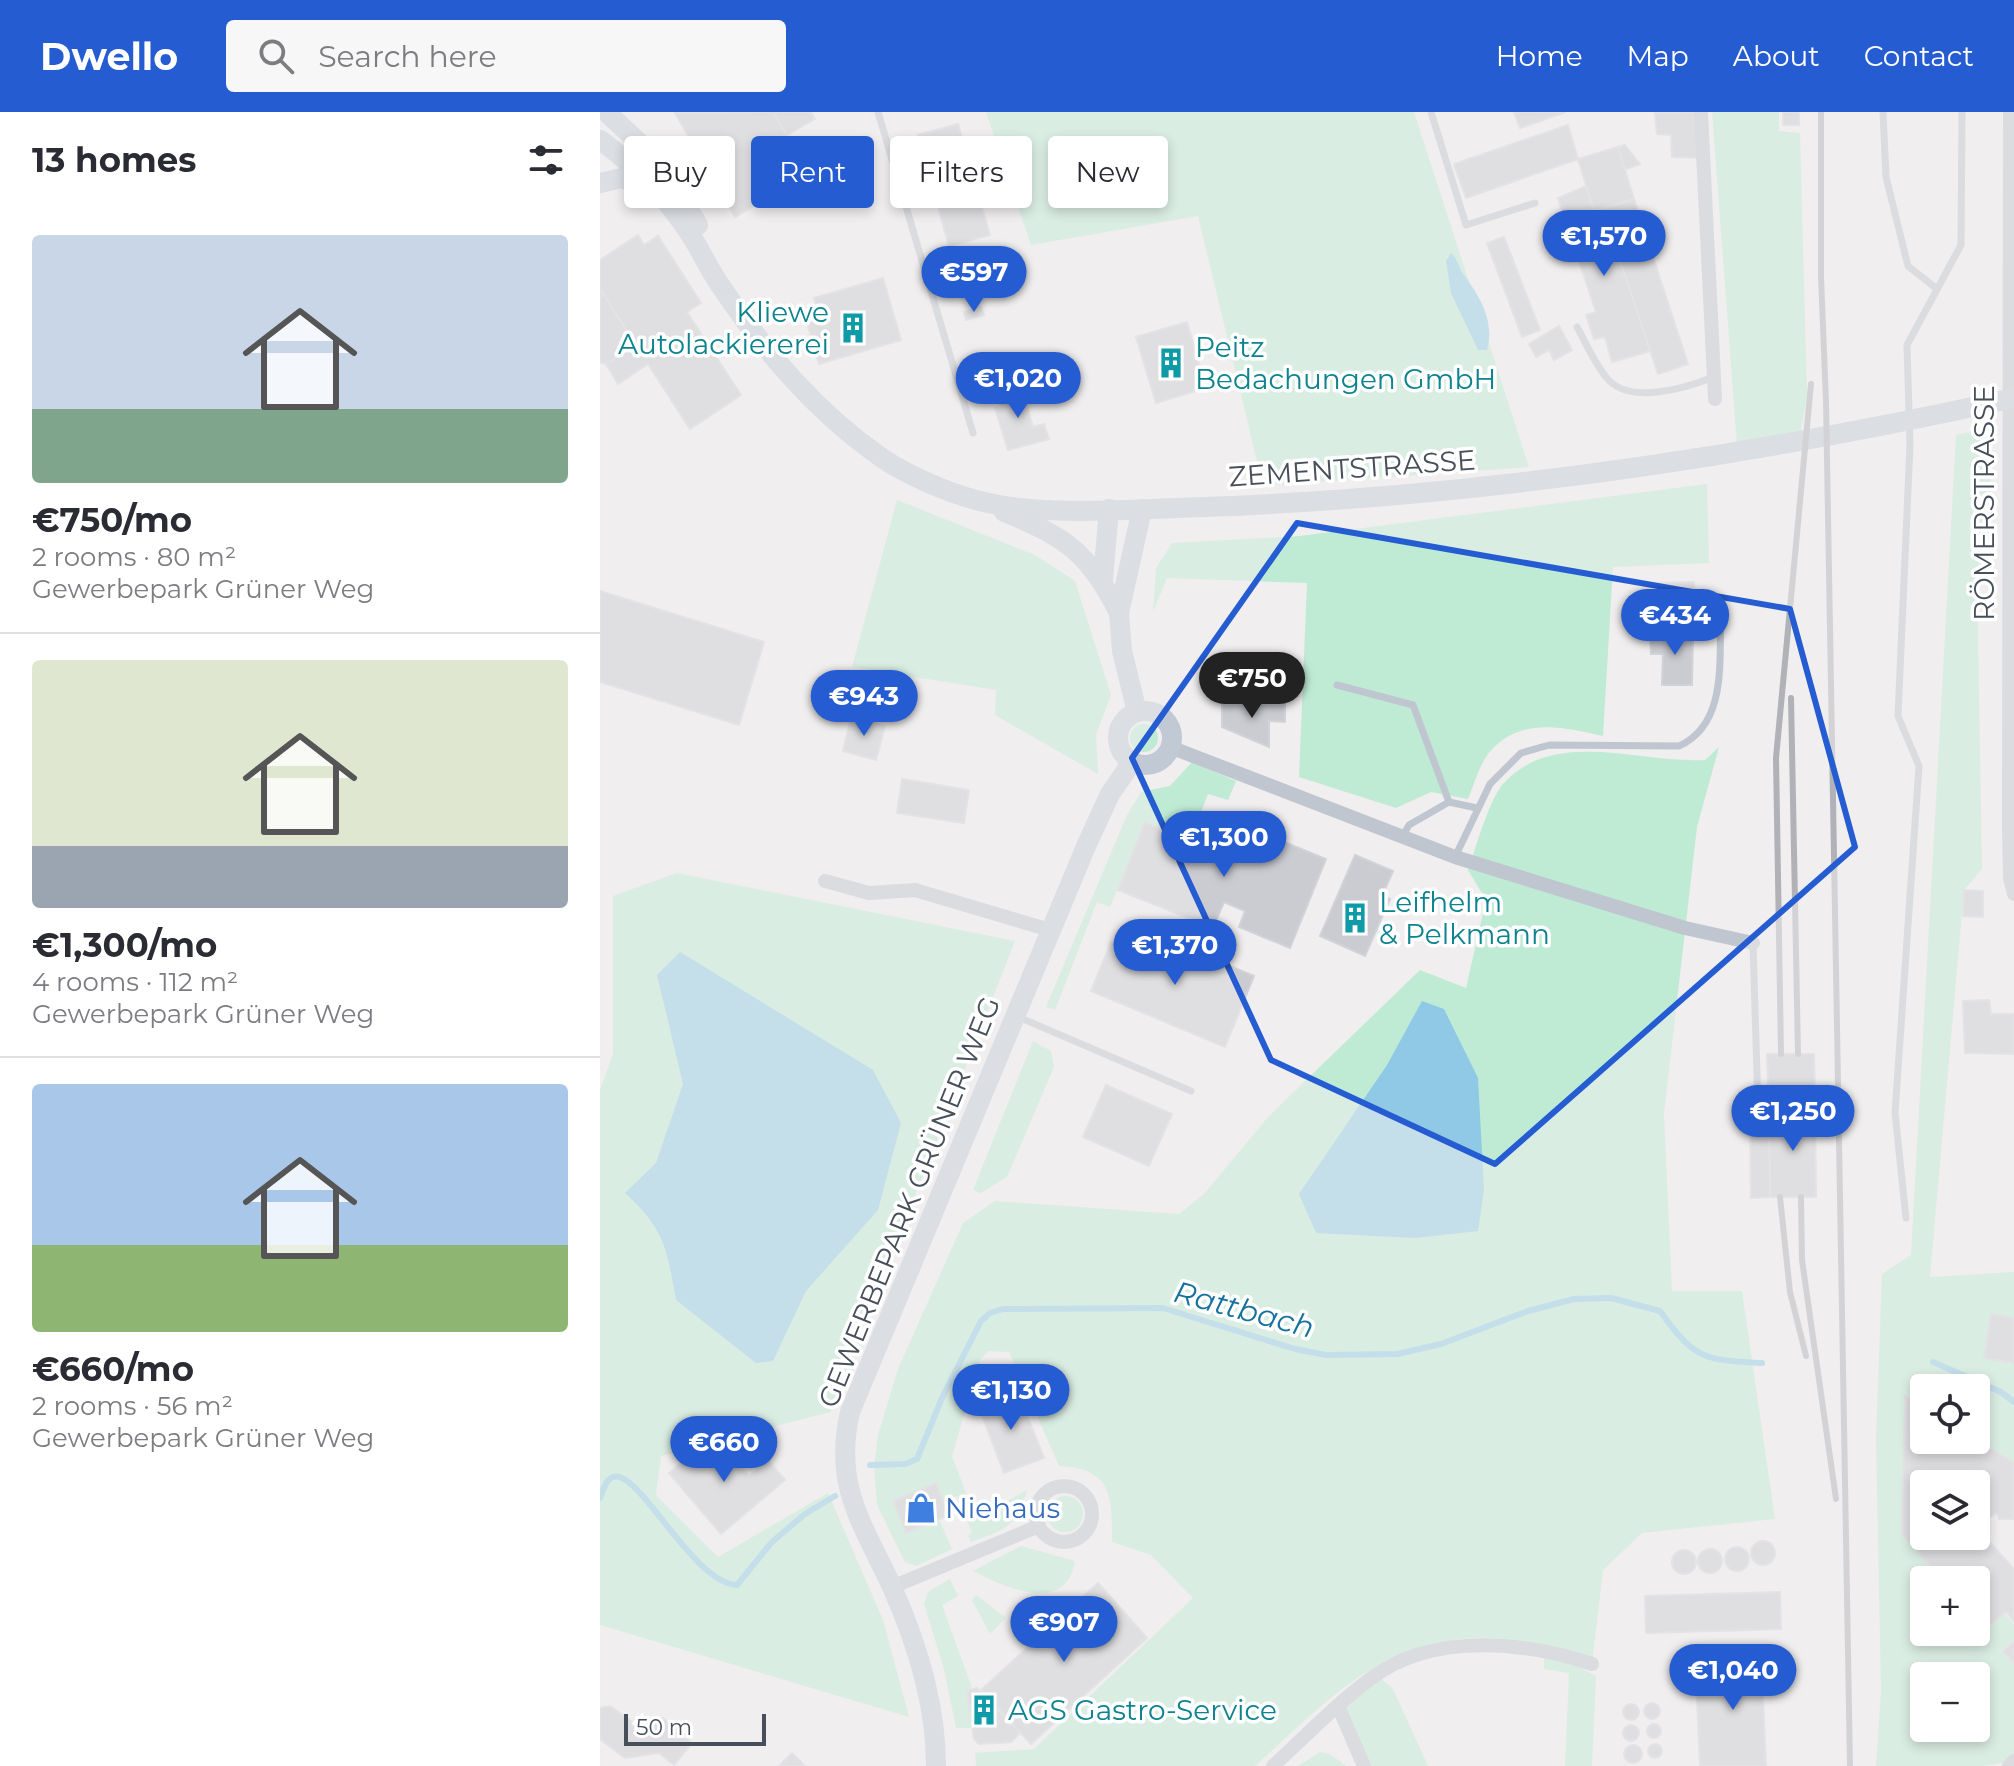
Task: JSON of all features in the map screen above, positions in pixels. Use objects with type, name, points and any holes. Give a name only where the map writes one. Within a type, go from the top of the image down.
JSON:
[{"type":"street","name":"ZEMENTSTRASSE","points":[[606,112],[636,136],[660,162],[699,226],[752,328]]},
{"type":"street","points":[[1701,112],[1715,399]]},
{"type":"street","name":"RÖMERSTRASSE","points":[[2010,112],[2009,827],[2010,878],[2014,894]]},
{"type":"street","name":"ZEMENTSTRASSE","points":[[600,140],[624,157]]},
{"type":"street","points":[[600,183],[624,179]]},
{"type":"street","name":"ZEMENTSTRASSE","points":[[670,208],[688,231],[719,284],[790,378],[845,430],[884,459],[975,500],[1019,506],[1142,509],[1336,500],[1526,483],[1792,444],[2014,398]]},
{"type":"street","points":[[975,500],[1050,530],[1075,549],[1103,579],[1119,613]]},
{"type":"street","points":[[1103,579],[1109,509]]},
{"type":"street","points":[[1137,712],[1122,651],[1119,613],[1142,509]]},
{"type":"street","points":[[1149,711],[1168,724],[1170,747],[1154,763],[1132,762],[1122,754],[1119,729],[1126,718],[1137,712],[1149,711]]},
{"type":"street","points":[[1170,747],[1455,857],[1685,928],[1753,943]]},
{"type":"street","name":"GEWERBEPARK GRÜNER WEG","points":[[936,1766],[936,1737],[914,1643],[892,1587],[857,1517],[847,1486],[845,1435],[850,1412],[1050,930],[1110,794],[1132,762]]},
{"type":"street","points":[[825,881],[869,893],[915,890],[1050,930]]},
{"type":"street","points":[[1066,1486],[1083,1493],[1089,1500],[1092,1517],[1079,1538],[1071,1542],[1054,1540],[1039,1526],[1038,1504],[1049,1491],[1066,1486]]},
{"type":"street","points":[[892,1587],[1039,1526]]},
{"type":"street","points":[[1273,1766],[1376,1674],[1416,1657],[1458,1648],[1545,1649],[1592,1664]]},
{"type":"street","points":[[1338,1706],[1364,1766]]},
{"type":"street","points":[[2009,1766],[2014,1761]]},
{"type":"lane","points":[[878,112],[973,433]]},
{"type":"lane","points":[[1431,112],[1466,225],[1535,203]]},
{"type":"lane","points":[[1883,112],[1886,177],[1908,266],[1937,289]]},
{"type":"lane","points":[[1906,1218],[1895,1113],[1919,766],[1898,716],[1910,445],[1907,345],[1961,245],[1962,112]]},
{"type":"lane","points":[[1577,327],[1608,380],[1643,394],[1684,388],[1714,377]]},
{"type":"lane","points":[[1455,857],[1477,808],[1501,770],[1521,753],[1534,748],[1679,746],[1694,739],[1712,717],[1716,701],[1721,606]]},
{"type":"lane","points":[[1337,685],[1413,705],[1449,802]]},
{"type":"lane","points":[[1402,837],[1409,825],[1449,802],[1477,808]]},
{"type":"lane","points":[[1753,943],[1758,1108]]},
{"type":"lane","points":[[1015,1016],[1191,1091]]},
{"type":"highlighted area","points":[[1297,523],[1790,609],[1855,847],[1495,1164],[1271,1060],[1132,758]]},
{"type":"green space","points":[[986,112],[1414,112],[1529,467],[1263,486],[1198,216],[1031,245],[1018,208],[1032,208],[1032,136],[994,136]]},
{"type":"green space","points":[[1712,112],[1779,112],[1779,131],[1800,133],[1807,397],[1800,435],[1737,445]]},
{"type":"green space","points":[[1991,428],[1990,574],[1977,575],[1982,869],[1964,890],[1930,1277],[2014,1272],[2014,1462],[1990,1447],[1990,1374],[1910,1374],[1910,1399],[1905,1396],[1902,1533],[1910,1542],[1910,1550],[1916,1550],[1930,1566],[1910,1566],[1910,1646],[1990,1646],[1990,1626],[2005,1614],[2014,1624],[2014,1640],[2002,1650],[2014,1664],[2014,1761],[1984,1766],[1876,1766],[1881,1691],[1876,1440],[1882,1274],[1911,1255],[1956,435]]},
{"type":"green space","points":[[1707,484],[1709,563],[1613,567],[1603,736],[1542,727],[1513,734],[1488,754],[1468,799],[1431,792],[1396,808],[1299,777],[1307,583],[1167,578],[1153,612],[1156,568],[1172,543],[1300,536]]},
{"type":"green space","points":[[897,500],[1035,555],[1075,581],[1111,695],[1096,735],[1098,774],[995,715],[996,690],[852,667]]},
{"type":"green space","points":[[1144,724],[1154,728],[1158,738],[1154,748],[1144,752],[1134,748],[1130,738],[1134,728]]},
{"type":"green space","points":[[1719,747],[1697,827],[1664,1114],[1672,1291],[1742,1291],[1775,1519],[1642,1533],[1603,1570],[1592,1664],[1551,1652],[1596,1676],[1592,1766],[1565,1766],[1569,1673],[1544,1669],[1544,1650],[1490,1638],[1452,1640],[1418,1648],[1388,1660],[1334,1696],[1255,1766],[976,1766],[975,1753],[1034,1749],[1193,1598],[1151,1555],[1112,1542],[1110,1500],[1106,1489],[1090,1473],[1059,1466],[1009,1352],[988,1351],[980,1360],[952,1456],[976,1519],[1027,1490],[1019,1512],[1001,1530],[971,1542],[968,1535],[972,1533],[958,1496],[943,1501],[936,1484],[894,1501],[939,1519],[952,1549],[916,1566],[905,1562],[877,1505],[874,1467],[878,1435],[898,1369],[963,1223],[995,1201],[1179,1214],[1204,1194],[1268,1117],[1420,970],[1466,988],[1486,900],[1468,870],[1488,812],[1503,784],[1524,767],[1547,757],[1572,752],[1705,760]]},
{"type":"green space","points":[[1192,762],[1236,781],[1228,800],[1208,794],[1190,841],[1145,823],[1110,907],[1097,902],[1055,1010],[1046,1007],[1127,815],[1141,792],[1170,786]]},
{"type":"green space","points":[[677,873],[1015,941],[830,1412],[661,1456],[656,1495],[718,1557],[828,1493],[883,1620],[909,1717],[600,1625],[600,1090],[613,1054],[613,896]]},
{"type":"green space","points":[[1033,1041],[1051,1051],[1054,1067],[1007,1177],[981,1193],[973,1190]]},
{"type":"green space","points":[[1065,1496],[1078,1501],[1083,1514],[1078,1527],[1065,1532],[1052,1527],[1047,1514],[1052,1501]]},
{"type":"green space","points":[[1021,1546],[1075,1561],[1069,1578],[1059,1588],[1046,1593],[1032,1593],[1000,1584],[973,1571]]},
{"type":"green space","points":[[950,1579],[958,1596],[942,1605],[972,1688],[967,1690],[972,1728],[956,1728],[944,1669],[924,1604],[928,1592]]},
{"type":"green space","points":[[976,1595],[1006,1618],[990,1634],[972,1600]]},
{"type":"green space","points":[[1376,1674],[1393,1689],[1428,1766],[1365,1766],[1338,1706]]},
{"type":"green space","points":[[1320,1752],[1330,1754],[1346,1766],[1298,1766]]},
{"type":"water","points":[[1451,253],[1484,310],[1489,329],[1487,350],[1478,350],[1451,293],[1446,261]]},
{"type":"water","points":[[680,952],[873,1070],[901,1123],[878,1210],[806,1291],[773,1361],[756,1363],[676,1300],[662,1241],[649,1218],[625,1193],[656,1163],[683,1084],[657,975]]},
{"type":"water","points":[[1422,1001],[1444,1009],[1478,1078],[1484,1190],[1478,1231],[1415,1238],[1316,1233],[1299,1194],[1387,1065]]},
{"type":"building","points":[[773,112],[811,112],[815,119],[787,135]]},
{"type":"building","points":[[773,112],[787,136],[751,136],[751,207],[735,217],[730,208],[735,208],[735,136],[688,136],[675,113]]},
{"type":"building","points":[[1514,112],[1566,112],[1520,128]]},
{"type":"building","points":[[1696,112],[1699,158],[1672,157],[1671,135],[1657,134],[1655,113]]},
{"type":"building","points":[[1783,112],[1799,112],[1799,125],[1783,125]]},
{"type":"building","points":[[958,124],[961,136],[918,136]]},
{"type":"building","points":[[1568,125],[1578,159],[1466,198],[1454,164]]},
{"type":"building","points":[[1625,145],[1640,164],[1625,170],[1618,147]]},
{"type":"building","points":[[1618,147],[1634,199],[1594,211],[1578,159]]},
{"type":"building","points":[[1586,186],[1594,211],[1603,209],[1650,351],[1612,362],[1605,337],[1594,339],[1586,315],[1596,312],[1558,198]]},
{"type":"building","points":[[1634,199],[1688,364],[1658,374],[1603,209]]},
{"type":"building","points":[[938,208],[982,208],[990,235],[949,246]]},
{"type":"building","points":[[638,235],[644,245],[658,236],[701,303],[687,312],[741,395],[690,429],[648,364],[618,384],[606,364],[636,345],[600,289],[600,260]]},
{"type":"building","points":[[1504,237],[1540,330],[1522,337],[1487,243]]},
{"type":"building","name":"Kliewe Autolackiererei","points":[[883,278],[901,340],[819,364],[805,316],[818,312],[814,298]]},
{"type":"building","points":[[600,289],[636,345],[606,364],[600,362]]},
{"type":"building","points":[[981,307],[984,315],[966,320],[964,312]]},
{"type":"building","name":"Peitz Bedachungen GmbH","points":[[1187,322],[1206,388],[1156,403],[1136,337]]},
{"type":"building","points":[[1559,326],[1572,350],[1554,360],[1549,350],[1536,357],[1529,344]]},
{"type":"building","points":[[1024,370],[1028,386],[1008,393],[1003,377]]},
{"type":"building","points":[[1028,386],[1032,398],[1025,401],[1033,427],[1044,424],[1049,439],[1008,450],[995,408],[1000,407],[997,396]]},
{"type":"building","points":[[1694,582],[1695,613],[1660,613],[1659,583]]},
{"type":"building","points":[[600,591],[764,642],[739,725],[600,682]]},
{"type":"building","points":[[1660,633],[1693,633],[1692,685],[1662,685],[1663,654],[1651,654],[1650,638],[1660,638]]},
{"type":"building","points":[[1222,704],[1285,704],[1285,722],[1269,721],[1269,747],[1222,727]]},
{"type":"building","points":[[851,717],[885,726],[876,760],[843,751]]},
{"type":"building","points":[[902,779],[969,790],[964,823],[897,813]]},
{"type":"building","points":[[1145,822],[1190,841],[1197,823],[1266,851],[1272,837],[1326,859],[1290,948],[1239,927],[1245,911],[1224,902],[1213,928],[1118,890]]},
{"type":"building","name":"Leifhelm & Pelkmann","points":[[1355,855],[1393,871],[1382,896],[1390,899],[1365,956],[1320,936]]},
{"type":"building","points":[[1964,890],[1983,891],[1983,917],[1963,916]]},
{"type":"building","points":[[1147,931],[1254,976],[1225,1047],[1091,991],[1111,942],[1138,953]]},
{"type":"building","points":[[1989,1000],[1991,1014],[2014,1014],[2014,1054],[1965,1053],[1963,1001]]},
{"type":"building","points":[[1767,1054],[1814,1054],[1815,1108],[1769,1109]]},
{"type":"building","points":[[1106,1085],[1172,1114],[1149,1166],[1083,1137]]},
{"type":"building","points":[[1815,1108],[1816,1197],[1770,1197],[1769,1109]]},
{"type":"building","points":[[1769,1117],[1770,1197],[1751,1198],[1750,1118]]},
{"type":"building","points":[[1991,1314],[2014,1318],[2014,1363],[1984,1358]]},
{"type":"building","points":[[1017,1390],[1044,1458],[1004,1473],[978,1405]]},
{"type":"building","points":[[1905,1395],[1910,1398],[1910,1454],[1990,1454],[1990,1448],[2014,1463],[2014,1519],[1999,1519],[1995,1513],[1990,1518],[1990,1470],[1910,1470],[1910,1543],[1902,1534]]},
{"type":"building","points":[[715,1435],[749,1476],[768,1460],[785,1480],[721,1534],[669,1473]]},
{"type":"building","name":"Niehaus","points":[[936,1483],[949,1515],[906,1533],[893,1501]]},
{"type":"building","points":[[1763,1541],[1774,1548],[1775,1553],[1768,1564],[1763,1565],[1752,1558],[1751,1553],[1758,1542]]},
{"type":"building","points":[[1990,1542],[2014,1569],[2014,1621],[2006,1612],[1990,1625],[1990,1566],[1930,1566],[1916,1550],[1990,1550]]},
{"type":"building","points":[[1737,1547],[1745,1551],[1749,1559],[1745,1567],[1737,1571],[1729,1567],[1725,1559],[1729,1551]]},
{"type":"building","points":[[1710,1549],[1718,1553],[1722,1561],[1718,1569],[1710,1573],[1702,1569],[1698,1561],[1702,1553]]},
{"type":"building","points":[[1684,1550],[1695,1557],[1696,1562],[1689,1573],[1684,1574],[1673,1567],[1672,1562],[1679,1551]]},
{"type":"building","points":[[1098,1583],[1147,1638],[1031,1744],[981,1690]]},
{"type":"building","points":[[1780,1592],[1781,1629],[1646,1633],[1645,1596]]},
{"type":"building","points":[[2014,1641],[2014,1664],[2003,1651]]},
{"type":"building","points":[[1761,1649],[1766,1766],[1700,1766],[1696,1679],[1718,1678],[1717,1651]]},
{"type":"building","name":"AGS Gastro-Service","points":[[977,1688],[1020,1733],[1011,1742],[979,1744],[974,1739],[967,1691]]},
{"type":"building","points":[[1652,1703],[1660,1711],[1652,1719],[1644,1711]]},
{"type":"building","points":[[1631,1704],[1637,1706],[1637,1718],[1631,1720],[1625,1718],[1623,1712],[1625,1706]]},
{"type":"building","points":[[610,1706],[635,1724],[663,1718],[692,1743],[674,1765],[659,1753],[625,1758],[600,1739],[600,1708]]},
{"type":"building","points":[[1654,1724],[1661,1731],[1654,1738],[1647,1731]]},
{"type":"building","points":[[1628,1725],[1634,1725],[1639,1733],[1637,1739],[1628,1741],[1623,1736],[1623,1730]]},
{"type":"building","points":[[1655,1744],[1662,1751],[1655,1758],[1648,1751]]},
{"type":"building","points":[[1633,1745],[1642,1754],[1633,1763],[1624,1754]]},
{"type":"building","points":[[792,1753],[805,1766],[779,1766]]},
{"type":"waterway","name":"Rattbach","points":[[870,1465],[905,1464],[917,1459],[942,1398],[981,1321],[990,1313],[1003,1309],[1163,1308],[1295,1349],[1326,1355],[1397,1354],[1441,1344],[1528,1311],[1574,1299],[1611,1298],[1660,1311],[1683,1339],[1702,1354],[1762,1363]]},
{"type":"waterway","name":"Rattbach","points":[[1933,1362],[2001,1392],[2014,1402]]},
{"type":"waterway","name":"Rattbach","points":[[600,1498],[610,1478],[624,1479],[637,1489],[702,1566],[720,1579],[737,1585],[772,1542],[805,1514],[835,1496]]},
{"type":"railway","points":[[1821,112],[1821,277],[1826,401],[1850,1766]]},
{"type":"railway","points":[[1781,1054],[1776,758],[1811,384]]},
{"type":"railway","points":[[1791,698],[1798,1054]]},
{"type":"railway","points":[[1780,1197],[1790,1292],[1806,1356]]},
{"type":"railway","points":[[1801,1197],[1802,1260],[1836,1499]]},
{"type":"place","name":"Kliewe Autolackiererei","points":[[853,328]]},
{"type":"place","name":"Peitz Bedachungen GmbH","points":[[1171,363]]},
{"type":"place","name":"Leifhelm & Pelkmann","points":[[1355,918]]},
{"type":"place","name":"Niehaus","points":[[921,1508]]},
{"type":"place","name":"AGS Gastro-Service","points":[[984,1710]]}]
